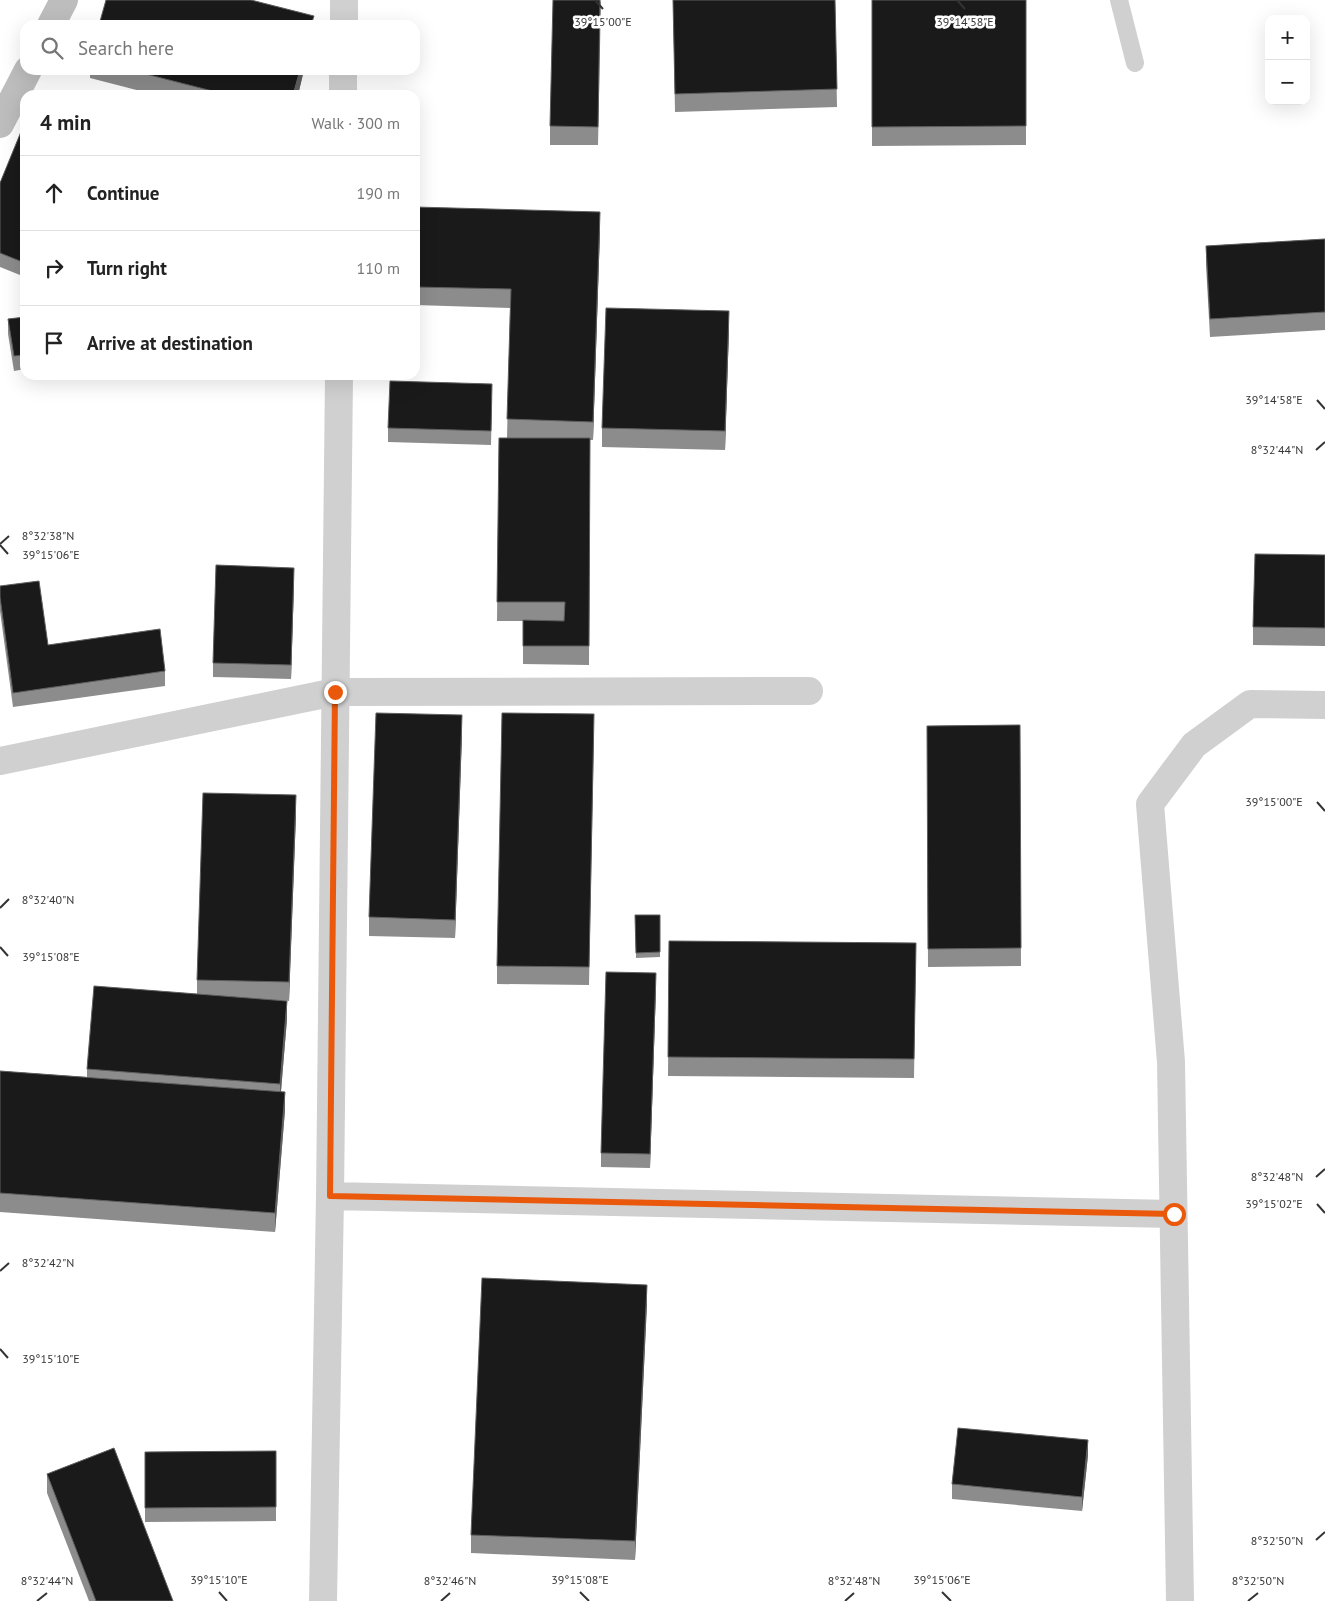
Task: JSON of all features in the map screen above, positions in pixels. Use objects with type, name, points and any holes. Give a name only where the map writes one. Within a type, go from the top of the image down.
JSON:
[{"type":"street","points":[[54,20],[64,0]]},
{"type":"street","points":[[344,0],[344,20]]},
{"type":"street","points":[[0,124],[25,75]]},
{"type":"street","points":[[343,75],[343,90]]},
{"type":"street","points":[[322,1601],[330,1196],[339,380]]},
{"type":"street","points":[[0,761],[335,692],[810,691]]},
{"type":"street","points":[[1180,1601],[1171,1062],[1150,804],[1194,745],[1250,704],[1325,705]]},
{"type":"street","points":[[330,1196],[1174,1214]]},
{"type":"lane","points":[[1119,0],[1135,63]]},
{"type":"building","points":[[106,0],[251,0],[314,16],[313,20],[100,20]]},
{"type":"building","points":[[553,0],[600,0],[598,127],[550,126]]},
{"type":"building","points":[[673,0],[835,0],[837,89],[675,94]]},
{"type":"building","points":[[872,0],[1026,0],[1026,126],[872,127]]},
{"type":"building","points":[[150,75],[299,75],[294,90],[208,90]]},
{"type":"building","points":[[20,134],[20,261],[0,253],[0,183]]},
{"type":"building","points":[[420,207],[600,212],[593,422],[507,419],[511,289],[420,287]]},
{"type":"building","points":[[1325,239],[1325,312],[1210,319],[1206,246]]},
{"type":"building","points":[[606,308],[729,311],[725,431],[602,428]]},
{"type":"building","points":[[20,318],[20,355],[14,356],[8,319]]},
{"type":"building","points":[[390,381],[492,384],[491,431],[388,428]]},
{"type":"building","points":[[499,438],[590,438],[589,646],[523,646],[523,620],[564,621],[565,602],[497,602]]},
{"type":"building","points":[[1255,554],[1325,555],[1325,628],[1253,627]]},
{"type":"building","points":[[216,565],[294,568],[291,665],[213,663]]},
{"type":"building","points":[[39,581],[48,645],[160,629],[165,671],[13,693],[0,586]]},
{"type":"building","points":[[376,713],[462,715],[455,920],[369,917]]},
{"type":"building","points":[[502,713],[594,714],[589,967],[497,966]]},
{"type":"building","points":[[1020,725],[1021,948],[928,949],[927,726]]},
{"type":"building","points":[[203,793],[296,795],[289,982],[197,980]]},
{"type":"building","points":[[635,915],[660,915],[660,952],[636,953]]},
{"type":"building","points":[[669,941],[916,943],[914,1059],[668,1057]]},
{"type":"building","points":[[606,972],[656,973],[650,1154],[601,1153]]},
{"type":"building","points":[[94,986],[287,1001],[280,1084],[87,1069]]},
{"type":"building","points":[[0,1071],[285,1092],[275,1213],[0,1193]]},
{"type":"building","points":[[482,1278],[647,1285],[635,1541],[471,1535]]},
{"type":"building","points":[[958,1428],[1088,1440],[1082,1497],[952,1484]]},
{"type":"building","points":[[114,1448],[173,1601],[96,1601],[47,1474]]},
{"type":"building","points":[[276,1451],[276,1507],[145,1508],[145,1452]]},
{"type":"route","points":[[335,692],[330,1196],[1174,1214]]}]
